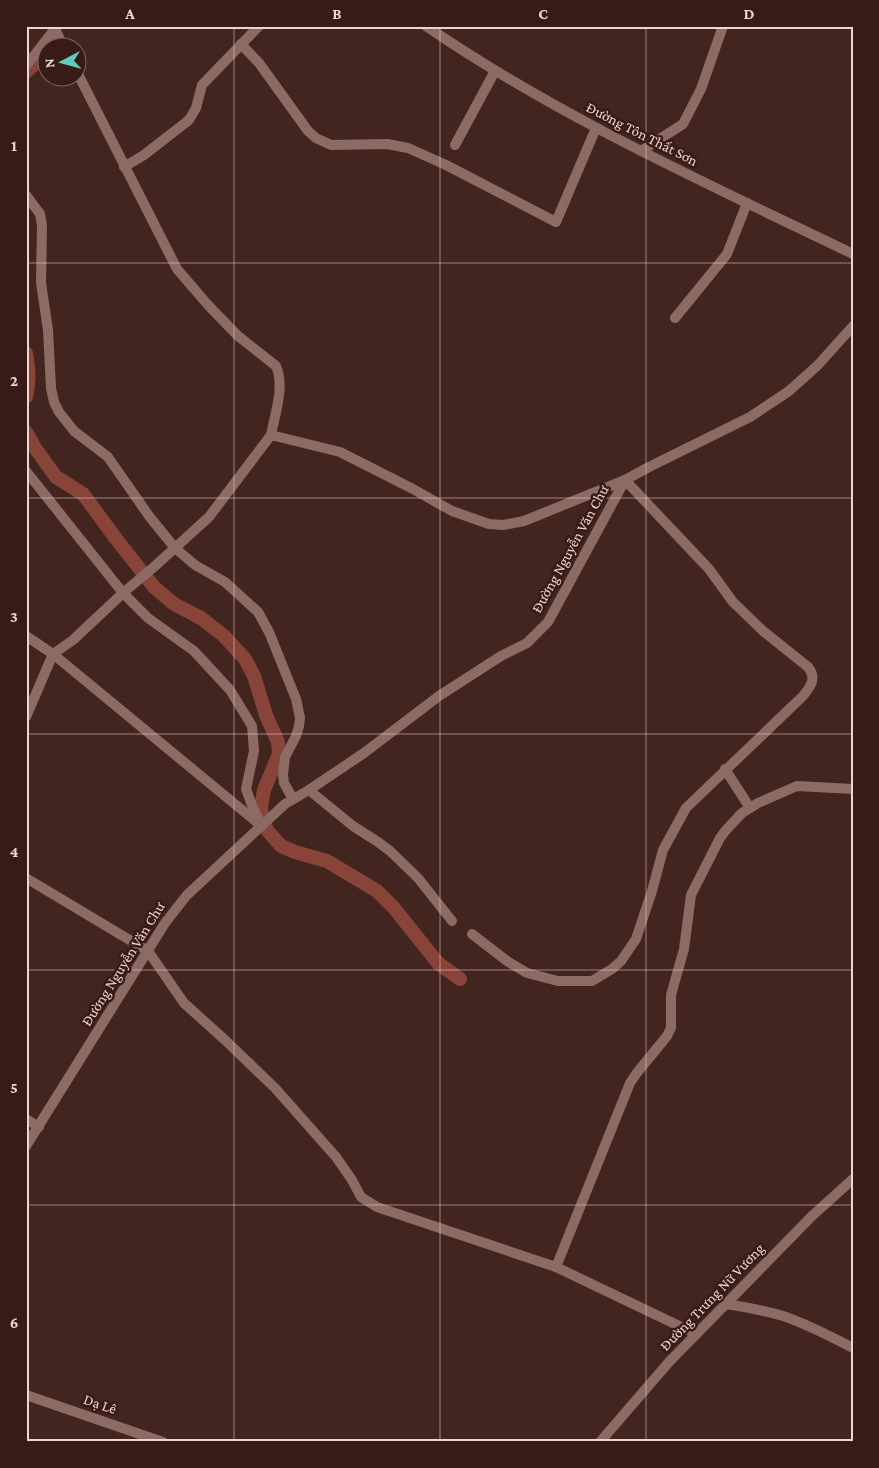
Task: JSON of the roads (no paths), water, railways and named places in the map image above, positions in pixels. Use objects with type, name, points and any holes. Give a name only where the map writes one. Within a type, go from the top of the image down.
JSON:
[{"type":"street","points":[[124,168],[189,120],[196,108],[202,85],[259,26]]},
{"type":"street","name":"Đường Tôn Thất Sơn","points":[[426,26],[471,57],[596,128],[853,254]]},
{"type":"street","points":[[641,151],[683,124],[701,89],[723,26]]},
{"type":"street","points":[[26,66],[56,28]]},
{"type":"street","points":[[241,44],[259,63],[308,131],[316,138],[331,145],[387,144],[408,148],[446,165],[556,222],[596,128]]},
{"type":"street","points":[[455,145],[496,71]]},
{"type":"street","points":[[26,717],[53,654],[73,640],[209,517],[271,435],[279,390],[279,372],[276,366],[238,336],[176,269],[85,88]]},
{"type":"street","points":[[26,195],[40,214],[42,224],[41,283],[48,330],[50,374],[54,402],[69,426],[108,457],[149,516],[175,548],[195,564],[232,587],[258,612],[269,632],[296,699],[300,718],[296,736],[283,766],[284,783],[289,801]]},
{"type":"street","points":[[675,318],[727,254],[747,203]]},
{"type":"street","name":"Đường Nguyễn Văn Chư","points":[[26,1146],[165,923],[187,895],[289,801],[364,754],[439,696],[501,656],[527,644],[548,622],[625,480],[750,417],[788,392],[818,365],[853,326]]},
{"type":"street","points":[[271,435],[340,452],[452,511],[489,524],[503,525],[524,521],[625,480],[709,570],[733,602],[763,631],[813,673],[814,679],[803,696],[686,808],[663,850],[636,939],[621,961],[604,975],[592,981],[580,982],[558,981],[527,973],[507,961],[472,934]]},
{"type":"street","points":[[26,471],[124,592],[148,618],[194,651],[230,690],[252,726],[254,750],[246,789],[253,808],[266,822]]},
{"type":"street","points":[[26,636],[53,654],[266,822]]},
{"type":"street","points":[[725,769],[747,804]]},
{"type":"street","points":[[556,1267],[630,1084],[671,1028],[672,995],[682,956],[690,901],[695,886],[720,838],[747,804],[758,803],[798,786],[853,789]]},
{"type":"street","points":[[309,790],[352,826],[378,842],[405,865],[452,920]]},
{"type":"street","points":[[26,878],[148,951],[184,1003],[275,1088],[336,1156],[361,1197],[377,1207],[556,1267],[696,1334]]},
{"type":"street","points":[[26,1119],[39,1127]]},
{"type":"street","name":"Đường Trưng Nữ Vương","points":[[600,1442],[669,1362],[696,1334],[812,1216],[853,1180]]},
{"type":"street","points":[[726,1304],[784,1316],[853,1348]]},
{"type":"street","name":"Dạ Lê","points":[[26,1395],[162,1442]]},
{"type":"waterway","points":[[26,72],[38,61]]},
{"type":"waterway","points":[[26,353],[29,375],[26,397]]},
{"type":"waterway","points":[[26,432],[56,477],[83,494],[154,587],[174,604],[201,618],[224,636],[245,659],[254,676],[266,715],[278,742],[279,754],[264,790],[261,807],[262,817],[267,830],[281,846],[327,861],[377,891],[394,908],[438,963],[460,979]]}]
